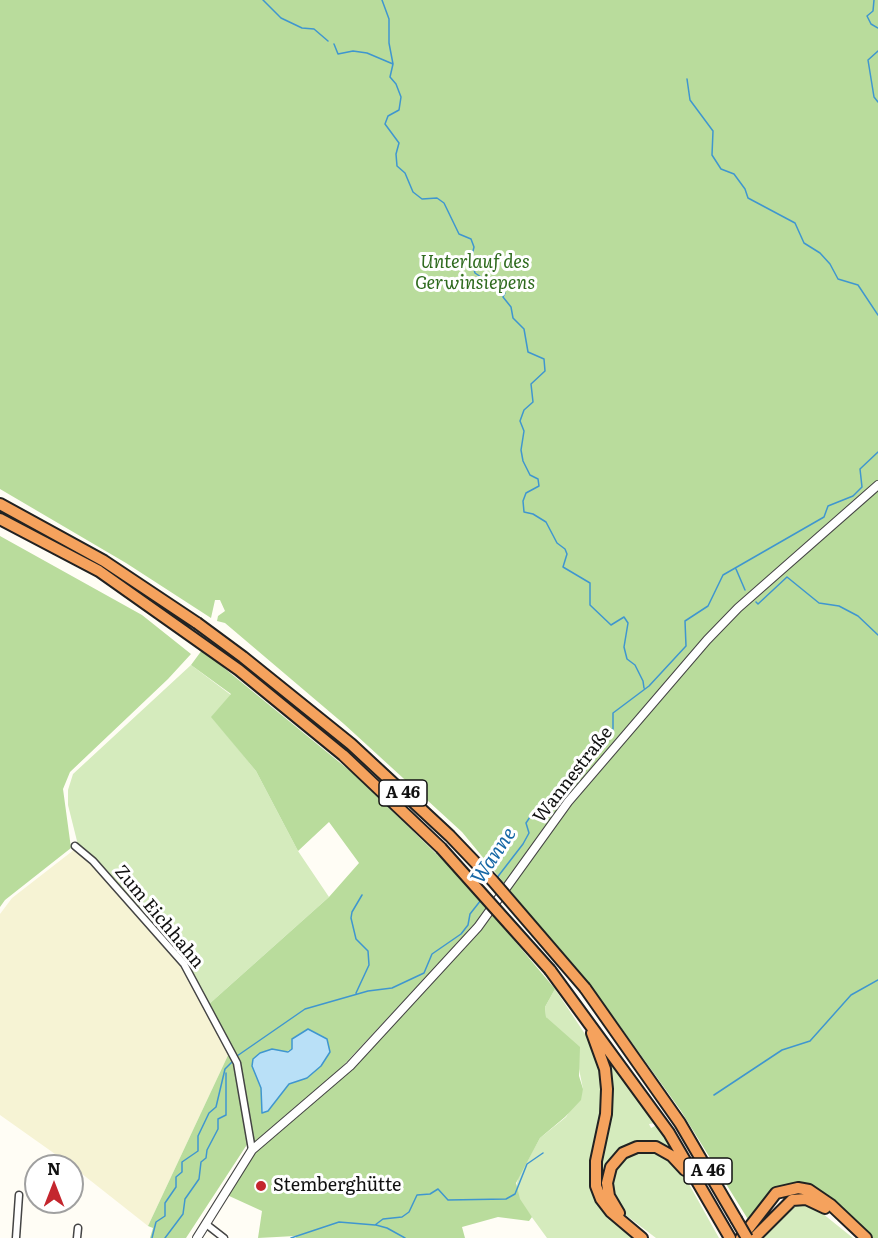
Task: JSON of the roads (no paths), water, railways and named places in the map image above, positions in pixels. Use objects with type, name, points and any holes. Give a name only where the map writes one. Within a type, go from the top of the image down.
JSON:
[{"type":"highway","name":"A 46","points":[[0,504],[104,561],[197,623],[351,744],[450,836],[493,881],[585,988],[680,1123],[747,1238]]},
{"type":"highway","name":"A 46","points":[[0,519],[99,571],[239,670],[343,755],[433,840],[573,998],[669,1133],[728,1234]]},
{"type":"highway","points":[[573,998],[597,1043],[606,1076],[607,1106],[596,1161],[596,1186],[601,1199],[611,1212],[642,1238]]},
{"type":"highway","points":[[651,1238],[619,1213],[609,1196],[609,1172],[614,1162],[628,1150],[649,1146],[672,1155],[681,1163],[717,1214]]},
{"type":"highway","points":[[741,1238],[776,1193],[798,1188],[816,1194],[831,1205],[866,1238]]},
{"type":"highway","points":[[754,1238],[785,1204],[801,1198],[812,1200],[827,1209],[859,1238]]},
{"type":"street","name":"Wannestraße","points":[[197,1238],[252,1150],[350,1066],[478,927],[601,761],[714,632],[878,484]]},
{"type":"street","name":"Zum Eichhahn","points":[[75,846],[93,861],[184,964],[237,1063],[252,1150]]},
{"type":"street","points":[[16,1238],[20,1195]]},
{"type":"street","points":[[206,1224],[224,1238]]},
{"type":"street","points":[[77,1238],[78,1228]]},
{"type":"water","points":[[308,1029],[327,1039],[330,1052],[321,1066],[307,1078],[289,1084],[268,1111],[262,1113],[261,1088],[252,1066],[253,1059],[260,1053],[272,1049],[288,1052],[292,1049],[292,1039]]},
{"type":"waterway","points":[[263,0],[281,18],[302,28],[314,29],[328,41]]},
{"type":"waterway","points":[[382,0],[389,19],[389,43],[393,64],[390,77],[396,84],[401,97],[399,110],[388,116],[385,124],[399,143],[396,154],[397,166],[405,173],[413,192],[422,199],[437,198],[444,203],[459,234],[471,239],[474,247],[471,259],[475,273],[505,293],[503,297],[511,307],[513,318],[524,329],[528,352],[544,359],[545,371],[531,384],[533,402],[524,410],[520,421],[524,431],[521,450],[523,461],[530,475],[538,479],[539,486],[526,493],[523,501],[524,512],[533,514],[546,522],[557,543],[565,549],[567,554],[563,567],[590,583],[590,605],[611,625],[624,617],[628,623],[624,647],[627,659],[635,665],[644,688]]},
{"type":"waterway","points":[[874,0],[873,11],[867,16],[871,24],[878,28]]},
{"type":"waterway","points":[[334,44],[338,54],[353,51],[367,53],[393,64]]},
{"type":"waterway","points":[[878,51],[868,60],[874,97],[878,102]]},
{"type":"waterway","points":[[687,79],[690,100],[713,131],[712,155],[721,169],[734,174],[745,189],[748,198],[795,223],[804,243],[820,253],[830,264],[838,279],[858,285],[878,315]]},
{"type":"waterway","name":"Wanne","points":[[496,879],[523,844],[529,833],[526,823],[534,811],[545,810],[555,804],[587,757],[613,735],[613,713],[649,686],[686,646],[685,621],[708,606],[723,575],[824,517],[828,506],[853,496],[862,487],[860,469],[878,452]]},
{"type":"waterway","points":[[736,569],[745,590]]},
{"type":"waterway","points":[[756,602],[758,604],[787,577],[819,603],[839,606],[858,616],[878,635]]},
{"type":"waterway","points":[[356,993],[369,965],[368,951],[356,939],[351,918],[362,895]]},
{"type":"waterway","name":"Wanne","points":[[237,1056],[305,1009],[368,991],[392,988],[424,973],[432,954],[461,934],[468,925],[470,914],[481,900]]},
{"type":"waterway","points":[[714,1095],[782,1050],[810,1041],[851,995],[878,980]]},
{"type":"waterway","name":"Wanne","points":[[152,1238],[156,1222],[165,1216],[165,1203],[176,1187],[176,1177],[182,1172],[182,1162],[198,1151],[198,1136],[209,1113],[216,1107],[225,1069],[234,1060]]},
{"type":"waterway","points":[[165,1238],[183,1214],[185,1199],[199,1179],[201,1162],[206,1158],[207,1150],[218,1129],[218,1119],[226,1115],[226,1073]]},
{"type":"waterway","points":[[291,1238],[339,1222],[375,1225],[383,1219],[402,1217],[409,1212],[417,1195],[430,1194],[438,1189],[448,1200],[506,1199],[515,1194],[527,1164],[543,1153]]},
{"type":"waterway","points":[[376,1225],[405,1238]]},
{"type":"place","name":"Stemberghütte","points":[[261,1186]]},
{"type":"park label","name":"Unterlauf des Gerwinsiepens","points":[[475,273]]}]
